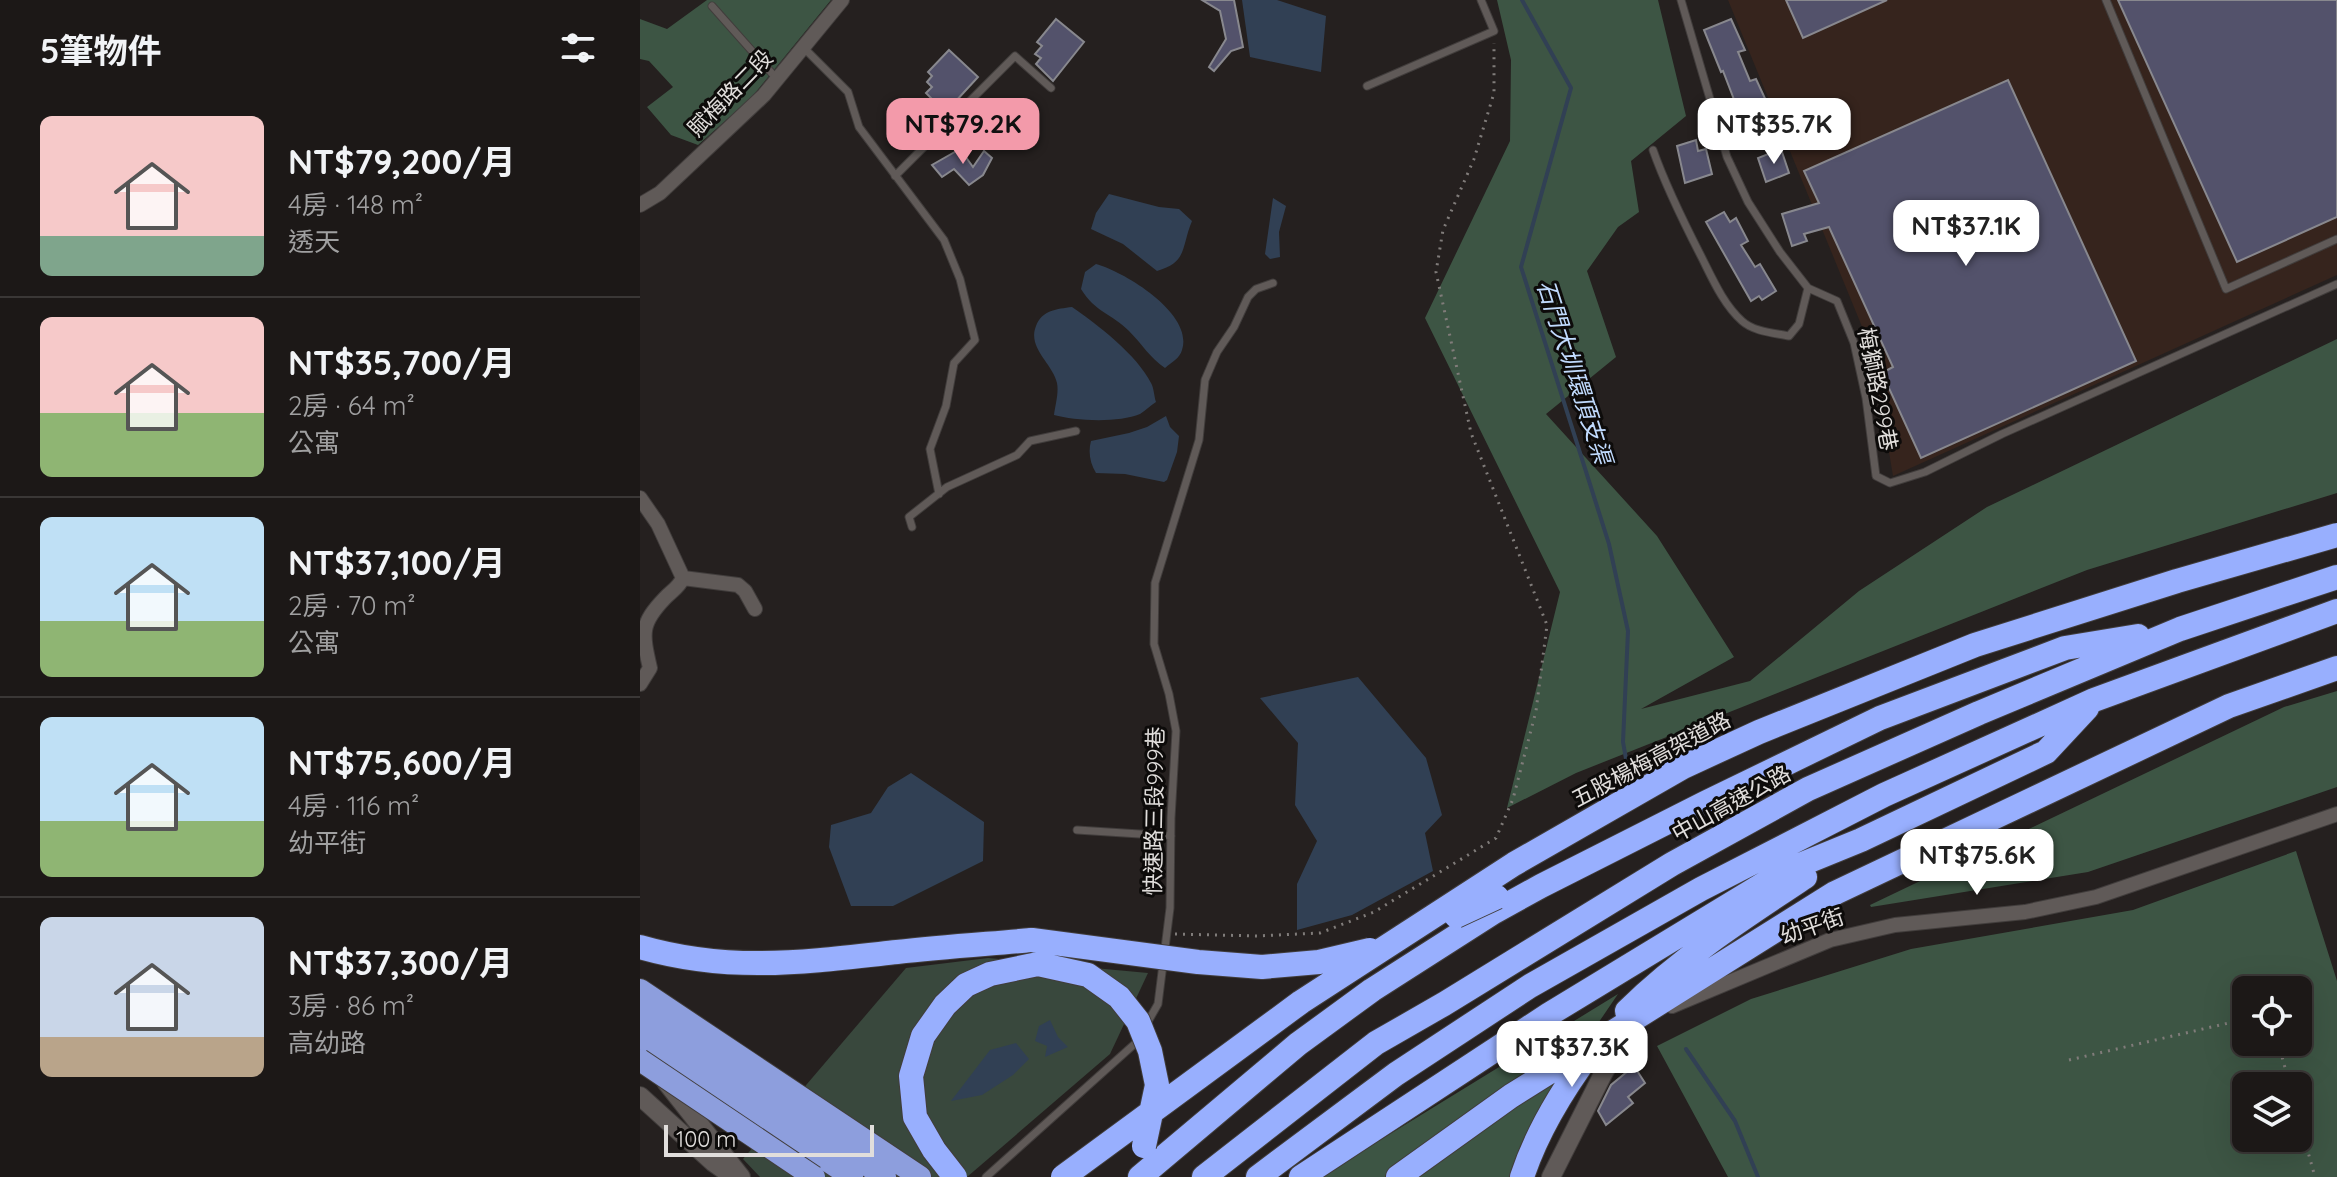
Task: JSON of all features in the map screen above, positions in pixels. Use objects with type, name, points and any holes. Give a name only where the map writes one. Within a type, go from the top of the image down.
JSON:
[{"type":"highway","name":"五股楊梅高架道路","points":[[1063,1177],[1301,1002],[1514,864],[1683,767],[1759,732],[1975,645],[2177,581],[2337,535]]},
{"type":"highway","name":"中山高速公路","points":[[1204,1177],[1376,1043],[1672,864],[1808,789],[2180,629],[2337,577]]},
{"type":"highway","points":[[1258,1177],[1396,1074],[1543,978],[1701,889],[1884,795],[2094,700],[2337,611]]},
{"type":"highway","points":[[1140,1177],[1298,1044],[1372,990],[1494,912],[1604,853],[1880,718],[2065,648],[2180,629]]},
{"type":"highway","points":[[1398,1177],[1511,1096],[1835,893],[2229,706],[2337,668]]},
{"type":"highway","points":[[1301,1177],[1548,1015],[1785,871],[1861,840],[2046,752],[2094,700]]},
{"type":"highway","points":[[640,933],[670,941],[753,949],[963,937],[1032,940],[1198,962],[1262,967],[1319,962],[1413,937],[1599,844],[1705,803]]},
{"type":"highway","points":[[1522,1177],[1529,1155],[1548,1119],[1600,1038],[1649,990],[1725,930],[1861,840]]},
{"type":"highway","points":[[640,947],[668,955],[751,965],[809,963],[1032,940]]},
{"type":"highway","points":[[955,1177],[934,1150],[915,1117],[911,1076],[923,1036],[945,1005],[966,985],[990,974],[1038,964],[1088,975],[1119,997],[1138,1021],[1150,1051],[1157,1085],[1144,1146],[1124,1177]]},
{"type":"highway","points":[[640,990],[920,1177]]},
{"type":"highway","points":[[640,1014],[885,1177]]},
{"type":"highway","points":[[640,1036],[852,1177]]},
{"type":"highway","points":[[640,1060],[814,1177]]},
{"type":"street","name":"賦梅路二段","points":[[640,205],[660,193],[764,95],[842,0]]},
{"type":"street","points":[[640,498],[658,524],[683,578],[680,585],[650,611],[642,632],[650,668],[640,684]]},
{"type":"street","points":[[683,578],[738,585],[755,609]]},
{"type":"street","name":"幼平街","points":[[1634,1022],[1830,940],[1895,925],[2025,912],[2096,897],[2337,814]]},
{"type":"street","points":[[1551,1177],[1603,1074],[1634,1022]]},
{"type":"street","points":[[640,1046],[741,1177]]},
{"type":"street","points":[[640,1096],[714,1163],[734,1177]]},
{"type":"lane","points":[[1367,86],[1494,31],[1481,0]]},
{"type":"lane","name":"梅獅路299巷","points":[[1681,0],[1727,157],[1748,202],[1808,288],[1837,301],[1854,343],[1866,398],[1876,476],[1890,483],[1925,472],[2337,284]]},
{"type":"lane","points":[[2106,0],[2226,289],[2337,239]]},
{"type":"lane","points":[[712,6],[777,79]]},
{"type":"lane","points":[[802,46],[848,92],[859,127],[944,240],[960,279],[975,340],[954,363],[946,406],[930,449],[939,494]]},
{"type":"lane","points":[[895,176],[1015,56],[1051,88]]},
{"type":"lane","points":[[1653,150],[1662,176],[1713,280],[1743,323],[1789,336],[1799,324],[1808,288]]},
{"type":"lane","name":"快速路三段999巷","points":[[986,1177],[1136,1044],[1158,1004],[1170,908],[1176,731],[1154,644],[1155,583],[1199,440],[1205,380],[1248,297],[1256,289],[1273,283]]},
{"type":"lane","points":[[912,527],[909,517],[947,487],[1017,455],[1030,441],[1076,431]]},
{"type":"lane","points":[[1077,830],[1171,836]]},
{"type":"path","points":[[1167,934],[1257,936],[1320,933],[1374,912],[1496,838],[1513,799],[1536,711],[1547,625],[1471,433],[1436,272],[1443,230],[1474,159],[1494,93],[1494,31]]},
{"type":"path","points":[[2069,1060],[2232,1022]]},
{"type":"path","points":[[2308,1152],[2315,1177]]},
{"type":"shaded area","points":[[1728,0],[2337,0],[2337,275],[1893,476],[1872,351]]},
{"type":"green space","points":[[707,0],[831,0],[751,98],[698,145],[671,135],[647,107],[673,87],[649,61],[640,59],[640,19],[667,29]]},
{"type":"green space","points":[[1497,0],[1658,0],[1686,116],[1631,161],[1639,212],[1618,227],[1587,271],[1616,357],[1546,414],[1657,536],[1734,657],[1641,709],[1750,681],[1859,591],[1987,507],[2337,339],[2337,493],[2087,570],[1576,773],[1507,808],[1560,592],[1425,318],[1510,141],[1511,60]]},
{"type":"green space","points":[[2337,691],[2337,787],[2088,872],[1870,905],[2284,707]]},
{"type":"green space","points":[[2296,851],[2337,981],[2337,1177],[1728,1177],[1657,1046],[1751,999],[1911,949],[2133,910]]},
{"type":"green space","points":[[988,958],[1148,973],[1110,1054],[967,1177],[760,1177],[743,1159],[906,968]]},
{"type":"green space","points":[[1618,994],[1539,1110],[1514,1177],[1320,1177]]},
{"type":"water","points":[[1242,0],[1277,0],[1326,16],[1321,72],[1250,57]]},
{"type":"water","points":[[1026,112],[1034,120],[1022,138],[999,142],[986,140],[983,132],[997,118]]},
{"type":"water","points":[[1109,194],[1179,209],[1192,221],[1179,258],[1157,271],[1123,244],[1091,229],[1096,213]]},
{"type":"water","points":[[1273,198],[1286,206],[1279,232],[1280,257],[1270,259],[1265,254]]},
{"type":"water","points":[[1096,264],[1139,285],[1168,309],[1178,322],[1183,336],[1182,350],[1178,358],[1165,368],[1123,325],[1092,303],[1081,289],[1085,272]]},
{"type":"water","points":[[1072,307],[1127,351],[1145,372],[1156,402],[1140,414],[1121,419],[1085,420],[1054,415],[1057,383],[1038,349],[1034,334],[1046,313]]},
{"type":"water","points":[[1166,416],[1170,427],[1179,436],[1167,480],[1096,473],[1090,457],[1091,441],[1147,427]]},
{"type":"water","points":[[1358,677],[1426,758],[1442,815],[1425,833],[1433,871],[1352,915],[1297,930],[1297,884],[1317,841],[1295,805],[1298,743],[1260,698]]},
{"type":"water","points":[[911,773],[984,822],[983,861],[893,906],[851,906],[829,847],[831,825],[871,813],[888,787]]},
{"type":"water","points":[[1050,1020],[1058,1037],[1068,1047],[1045,1057],[1047,1046],[1035,1041],[1039,1026]]},
{"type":"water","points":[[1016,1043],[1029,1059],[1013,1075],[982,1095],[951,1101],[990,1050]]},
{"type":"building","points":[[1202,0],[1234,0],[1243,47],[1231,51],[1214,71],[1209,67],[1226,39],[1220,11]]},
{"type":"building","points":[[1786,0],[1887,0],[1803,38]]},
{"type":"building","points":[[2118,0],[2337,0],[2337,217],[2237,262]]},
{"type":"building","points":[[1056,19],[1084,42],[1053,81],[1036,64],[1041,58],[1035,54],[1042,46],[1037,42]]},
{"type":"building","points":[[1731,19],[1745,50],[1738,52],[1750,81],[1756,79],[1768,105],[1756,110],[1759,117],[1746,122],[1743,113],[1740,115],[1704,30]]},
{"type":"building","points":[[949,50],[978,77],[943,115],[929,103],[932,99],[926,93],[932,87],[927,82],[932,76],[928,72]]},
{"type":"building","points":[[2008,80],[2136,361],[1921,458],[1882,373],[1893,367],[1829,227],[1804,234],[1807,241],[1792,246],[1782,214],[1819,203],[1804,171]]},
{"type":"building","points":[[1696,140],[1698,151],[1706,149],[1712,174],[1685,183],[1677,146]]},
{"type":"building","points":[[960,149],[973,167],[984,151],[992,158],[983,175],[969,185],[954,169],[942,177],[932,165]]},
{"type":"building","points":[[1781,149],[1789,173],[1766,182],[1758,158]]},
{"type":"building","points":[[1724,212],[1730,222],[1736,218],[1748,241],[1741,245],[1755,267],[1760,264],[1776,291],[1762,300],[1759,296],[1751,301],[1706,222]]},
{"type":"building","points":[[1634,1066],[1645,1083],[1628,1097],[1633,1103],[1606,1125],[1598,1111],[1611,1085]]},
{"type":"waterway","name":"石門大圳環頂支渠","points":[[1522,0],[1571,88],[1521,267],[1609,544],[1628,631],[1623,742],[1628,770]]},
{"type":"waterway","name":"石門大圳環頂支渠","points":[[1686,1049],[1735,1121],[1758,1177]]}]
